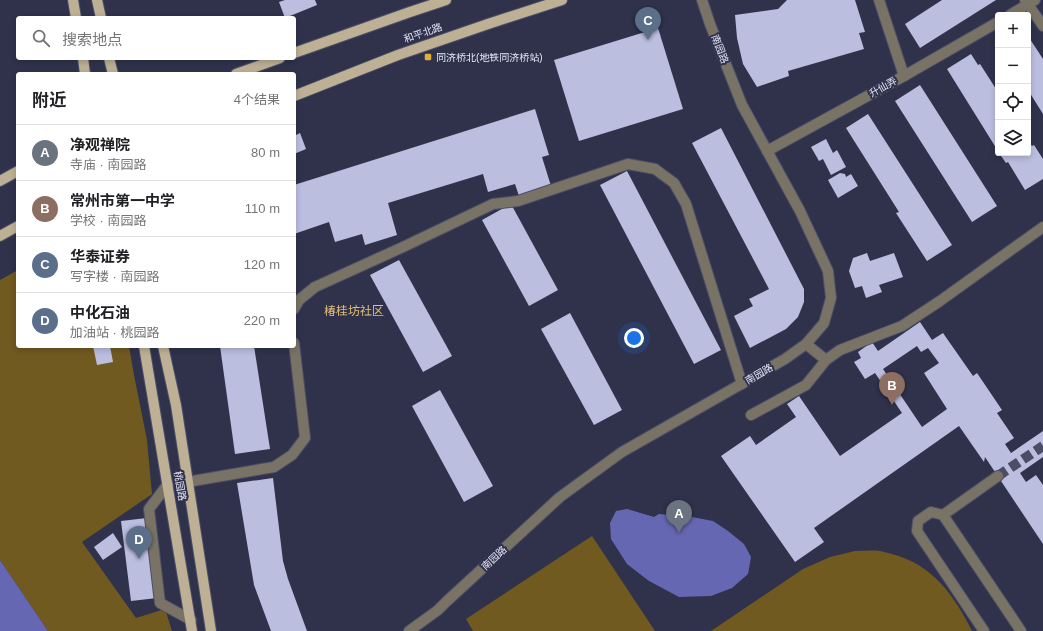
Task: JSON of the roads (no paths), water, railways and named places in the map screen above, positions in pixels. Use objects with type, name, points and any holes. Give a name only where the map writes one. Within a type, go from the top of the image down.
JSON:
[{"type":"main road","points":[[73,0],[76,16]]},
{"type":"main road","points":[[97,0],[101,16]]},
{"type":"main road","points":[[296,52],[446,0]]},
{"type":"main road","name":"和平北路","points":[[296,95],[398,55],[562,0]]},
{"type":"main road","points":[[83,60],[85,72]]},
{"type":"main road","points":[[110,60],[112,72]]},
{"type":"main road","points":[[242,72],[274,60]]},
{"type":"main road","points":[[0,181],[16,171]]},
{"type":"main road","points":[[0,236],[16,227]]},
{"type":"main road","name":"桃园路","points":[[144,348],[192,631]]},
{"type":"main road","name":"桃园路","points":[[164,348],[176,406],[211,631]]},
{"type":"street","name":"南园路","points":[[409,631],[438,610],[560,497],[622,452],[785,359],[806,344],[824,323],[831,298],[828,271],[800,211],[742,105],[702,0]]},
{"type":"street","points":[[879,0],[904,76]]},
{"type":"street","points":[[1014,12],[1029,2],[1043,26]]},
{"type":"street","name":"升仙弄","points":[[767,151],[904,76],[995,24]]},
{"type":"street","points":[[296,305],[299,300],[314,288],[493,204],[518,201],[628,164],[635,165],[655,169],[674,183],[686,204],[742,384]]},
{"type":"street","points":[[751,415],[806,384],[826,360],[840,350],[902,326],[940,301],[1043,227]]},
{"type":"street","points":[[806,344],[826,360]]},
{"type":"street","points":[[187,482],[274,467],[292,455],[305,438],[295,348]]},
{"type":"street","points":[[942,515],[998,476]]},
{"type":"street","points":[[168,484],[149,509],[160,603],[190,620]]},
{"type":"street","points":[[984,631],[916,531],[918,521],[931,512],[942,515],[1021,631]]},
{"type":"tunnel","points":[[998,476],[1043,446]]},
{"type":"place","name":"华泰证券","points":[[648,40]]},
{"type":"place","name":"同济桥北(地铁同济桥站)","points":[[428,57]]},
{"type":"place","name":"常州市第一中学","points":[[892,405]]},
{"type":"place","name":"净观禅院","points":[[679,533]]},
{"type":"place","name":"中化石油","points":[[139,559]]},
{"type":"district","name":"椿桂坊社区","points":[[354,311]]}]
